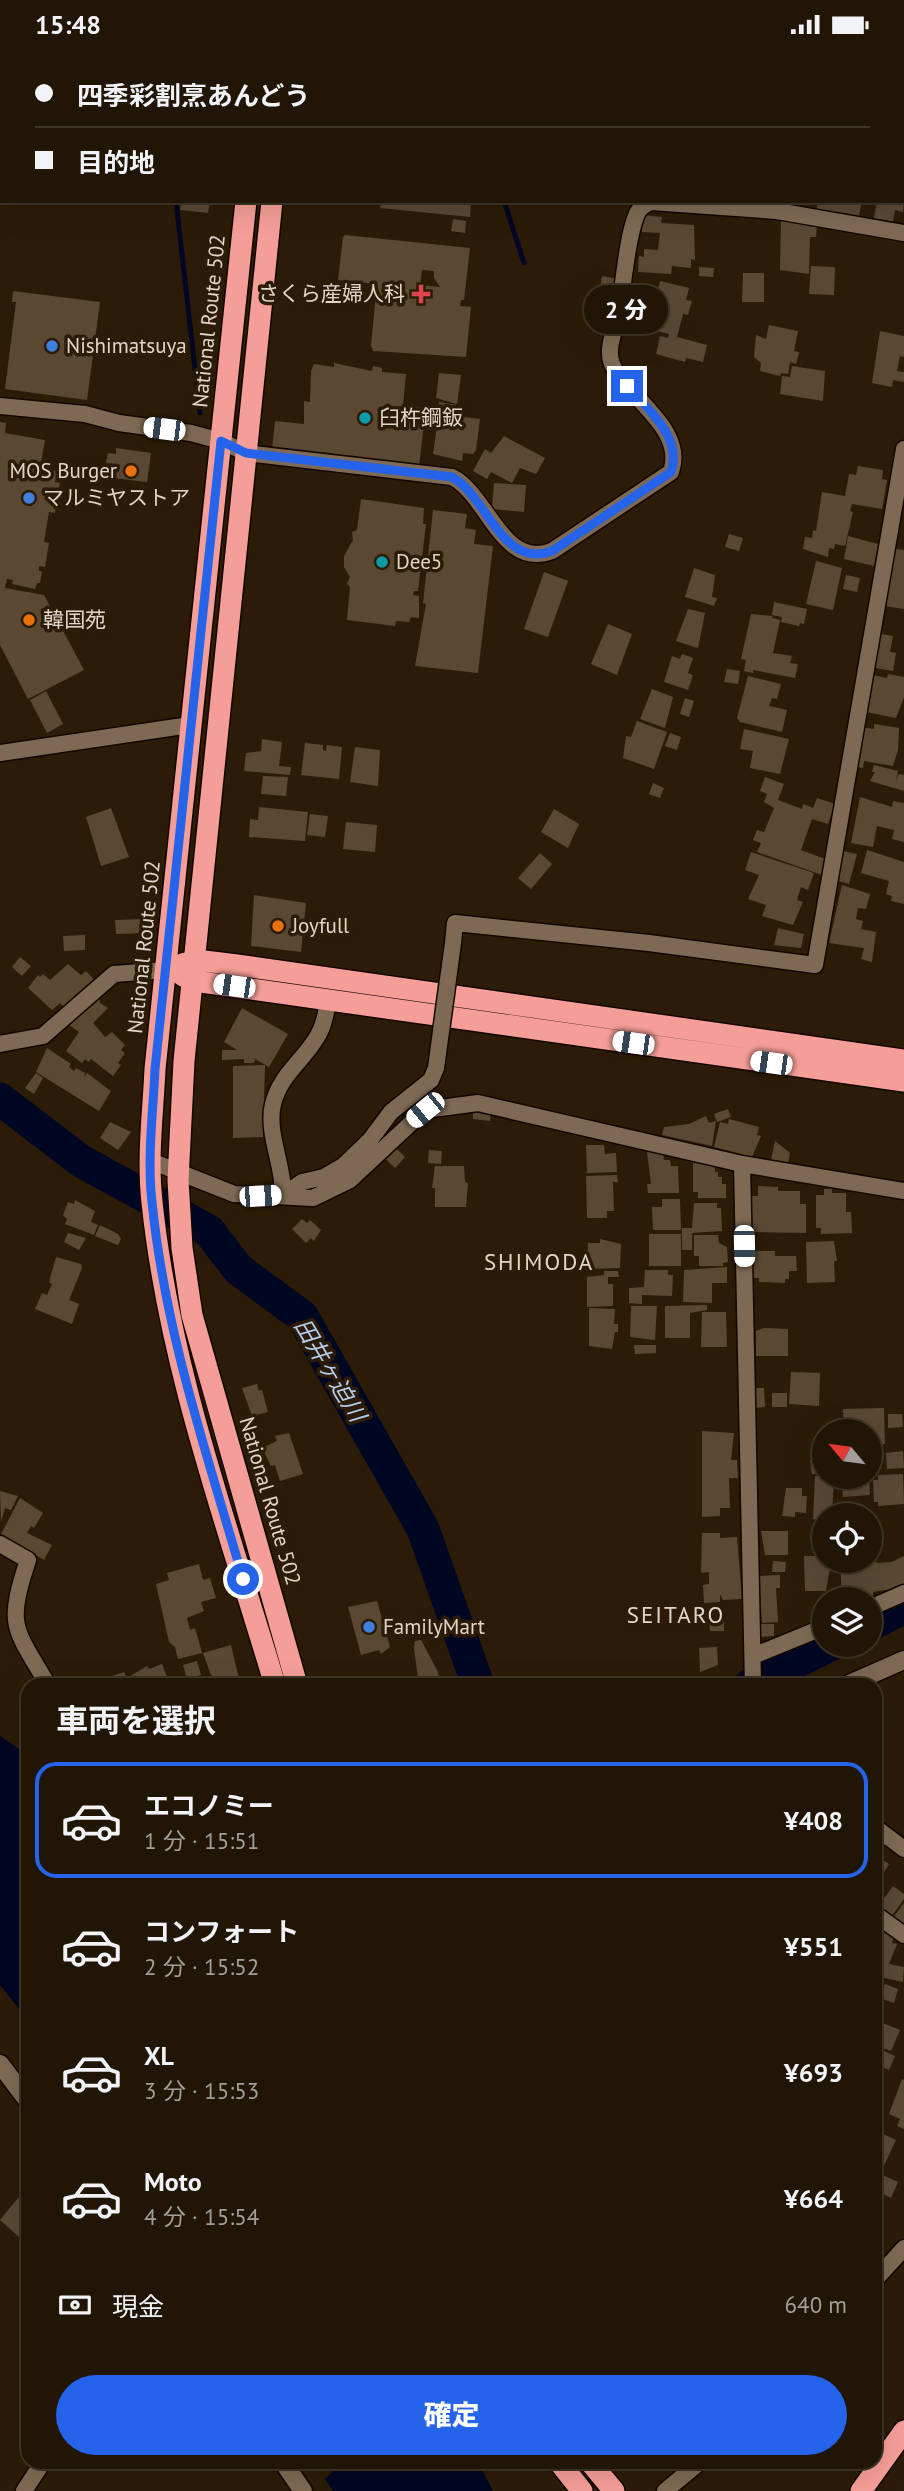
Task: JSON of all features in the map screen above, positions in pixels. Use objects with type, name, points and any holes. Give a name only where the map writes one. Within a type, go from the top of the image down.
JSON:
[{"type":"highway","name":"National Route 502","points":[[246,203],[155,1069],[150,1164],[157,1240],[180,1365],[273,1678]]},
{"type":"highway","name":"National Route 502","points":[[272,203],[184,1061],[178,1177],[182,1248],[191,1315],[295,1678]]},
{"type":"highway","points":[[166,969],[195,970],[904,1060]]},
{"type":"highway","points":[[195,970],[328,1001],[904,1081]]},
{"type":"highway","points":[[882,2462],[904,2431]]},
{"type":"highway","points":[[565,2469],[582,2491]]},
{"type":"highway","points":[[596,2469],[614,2491]]},
{"type":"highway","points":[[862,2491],[877,2469]]},
{"type":"street","points":[[0,406],[85,414],[119,423],[191,433],[221,441],[246,453],[452,477],[510,543],[525,553],[540,556],[552,551],[671,472],[675,451],[669,439],[627,386],[612,363],[610,354],[623,299],[635,221],[643,206],[649,203]]},
{"type":"street","points":[[665,203],[777,211],[904,233]]},
{"type":"street","points":[[284,1195],[302,1182],[324,1177],[343,1166],[370,1140],[391,1112],[431,1080],[436,1068],[455,923],[649,943],[815,965],[904,449]]},
{"type":"street","points":[[0,753],[190,725]]},
{"type":"street","points":[[0,1044],[43,1036],[114,974],[166,969]]},
{"type":"street","points":[[284,1195],[284,1174],[272,1125],[273,1102],[287,1073],[316,1039],[328,1001]]},
{"type":"street","points":[[150,1164],[178,1177],[234,1194],[313,1198],[350,1181],[425,1110],[478,1103],[742,1164],[904,1191]]},
{"type":"street","points":[[742,1164],[753,1678]]},
{"type":"street","points":[[0,1544],[28,1560],[15,1603],[14,1622],[44,1678]]},
{"type":"street","points":[[882,1603],[904,1593]]},
{"type":"street","points":[[753,1662],[812,1633]]},
{"type":"street","points":[[863,1678],[904,1660]]},
{"type":"street","points":[[882,1832],[904,1849]]},
{"type":"street","points":[[882,1920],[904,1935]]},
{"type":"street","points":[[0,2064],[21,2092]]},
{"type":"street","points":[[882,2272],[904,2248]]},
{"type":"street","points":[[24,2491],[38,2469]]},
{"type":"street","points":[[288,2469],[303,2491]]},
{"type":"street","points":[[673,2488],[693,2469]]},
{"type":"water","points":[[0,1736],[21,1750],[21,2011],[0,1985]]},
{"type":"water","points":[[335,2469],[482,2469],[493,2491],[333,2491],[325,2479]]},
{"type":"building","points":[[181,203],[210,203],[208,213],[180,210]]},
{"type":"building","points":[[381,203],[471,203],[470,217],[380,208]]},
{"type":"building","points":[[818,203],[862,203],[858,220],[816,212]]},
{"type":"building","points":[[877,203],[904,203],[903,212],[895,210],[892,227],[873,223]]},
{"type":"building","points":[[643,215],[662,217],[661,223],[694,225],[695,260],[691,259],[691,268],[672,266],[671,274],[638,272],[639,256],[644,257],[644,249],[658,250],[660,233],[642,232]]},
{"type":"building","points":[[453,219],[466,221],[465,233],[451,231]]},
{"type":"building","points":[[781,220],[807,221],[807,224],[817,225],[816,237],[810,237],[809,274],[780,270]]},
{"type":"building","name":"さくら産婦人科","points":[[345,235],[470,248],[464,300],[461,300],[460,306],[471,307],[466,357],[373,351],[371,345],[377,284],[338,280]],"holes":[[[422,270],[434,271],[434,278],[440,287],[420,285]]]},
{"type":"building","points":[[811,266],[835,267],[834,295],[809,294]]},
{"type":"building","points":[[699,267],[714,268],[713,277],[699,276]]},
{"type":"building","points":[[743,273],[764,273],[764,302],[742,302]]},
{"type":"building","points":[[602,276],[618,279],[614,303],[598,300]]},
{"type":"building","points":[[660,281],[689,288],[686,300],[692,301],[688,315],[683,314],[677,337],[707,345],[703,362],[686,358],[685,362],[656,354],[660,336],[668,338],[669,334],[648,329]]},
{"type":"building","name":"Nishimatsuya","points":[[13,291],[100,302],[87,400],[5,389],[16,302],[12,302]]},
{"type":"building","points":[[769,325],[798,331],[794,351],[799,352],[796,364],[790,362],[788,374],[781,373],[780,376],[760,371],[761,363],[754,357],[756,335],[766,339]]},
{"type":"building","points":[[880,331],[904,336],[904,357],[900,356],[897,371],[904,372],[904,382],[893,380],[892,387],[872,383]]},
{"type":"building","name":"臼杵鋼鈑","points":[[334,363],[372,371],[373,366],[382,368],[382,372],[406,374],[403,405],[426,408],[419,466],[272,449],[275,421],[304,424],[304,401],[310,402],[311,371],[314,364],[334,367]]},
{"type":"building","points":[[792,366],[825,371],[823,401],[780,394],[782,376],[790,377]]},
{"type":"building","points":[[439,373],[461,375],[457,404],[436,398]]},
{"type":"building","points":[[439,402],[457,405],[455,416],[480,419],[476,450],[473,454],[463,453],[462,461],[433,454],[437,426],[431,425],[433,412],[437,412]]},
{"type":"building","points":[[0,422],[6,423],[5,433],[45,440],[40,468],[57,471],[55,482],[60,483],[55,513],[49,512],[44,542],[49,543],[45,567],[39,566],[39,571],[42,571],[40,583],[37,583],[35,589],[12,584],[13,580],[7,579],[5,588],[44,595],[84,670],[28,699],[0,645]]},
{"type":"building","points":[[504,436],[545,458],[536,474],[520,468],[512,483],[491,472],[487,479],[473,471],[485,449],[491,453]]},
{"type":"building","name":"MOS Burger","points":[[116,448],[151,453],[147,482],[112,478],[114,464],[106,463],[108,453],[116,454]]},
{"type":"building","points":[[858,466],[883,470],[882,479],[887,480],[882,509],[852,504],[850,511],[853,512],[845,546],[835,544],[834,549],[829,548],[828,557],[803,549],[805,537],[812,538],[813,530],[816,531],[822,492],[845,496],[849,474],[856,475]]},
{"type":"building","points":[[494,483],[526,485],[524,512],[492,509]]},
{"type":"building","name":"Dee5","points":[[361,499],[424,508],[423,524],[426,524],[418,591],[414,591],[413,595],[419,596],[419,618],[411,617],[409,622],[396,621],[395,626],[347,620],[350,587],[347,584],[350,577],[344,567],[344,556],[353,540],[352,532],[357,530]]},
{"type":"building","points":[[433,510],[467,514],[465,528],[476,530],[474,544],[493,546],[478,673],[415,666],[426,604],[423,603]]},
{"type":"building","points":[[729,534],[743,538],[739,551],[725,547]]},
{"type":"building","points":[[848,536],[878,544],[874,566],[844,559]]},
{"type":"building","points":[[892,548],[904,550],[904,609],[884,606]]},
{"type":"building","points":[[816,561],[842,568],[833,610],[806,604]]},
{"type":"building","points":[[694,568],[715,575],[712,597],[717,598],[714,606],[685,597]]},
{"type":"building","points":[[544,572],[568,581],[548,637],[524,629]]},
{"type":"building","points":[[846,575],[860,578],[857,592],[843,589]]},
{"type":"building","points":[[774,602],[807,609],[804,624],[800,623],[799,626],[781,622],[782,617],[772,615]]},
{"type":"building","points":[[688,609],[705,613],[698,648],[676,641]]},
{"type":"building","points":[[751,614],[773,616],[772,618],[780,620],[773,653],[792,656],[790,663],[798,664],[795,678],[753,670],[753,673],[744,671],[746,660],[741,659]]},
{"type":"building","points":[[608,624],[632,634],[617,675],[591,664]]},
{"type":"building","points":[[876,633],[893,636],[890,652],[896,653],[893,671],[870,667]]},
{"type":"building","points":[[682,654],[693,658],[688,673],[693,675],[688,690],[664,682],[672,656],[680,659]]},
{"type":"building","points":[[727,669],[740,671],[738,684],[724,682]]},
{"type":"building","points":[[888,674],[904,677],[904,697],[896,718],[866,712],[873,675],[887,678]]},
{"type":"building","points":[[748,676],[781,684],[777,699],[772,698],[769,706],[787,710],[782,732],[740,722],[737,718]]},
{"type":"building","points":[[652,689],[673,697],[665,728],[640,719]]},
{"type":"building","points":[[46,691],[63,724],[47,733],[30,700]]},
{"type":"building","points":[[685,698],[694,701],[689,717],[680,714]]},
{"type":"building","points":[[637,721],[667,732],[654,769],[623,758],[626,736],[631,737]]},
{"type":"building","points":[[874,724],[899,728],[898,750],[893,766],[864,761],[863,768],[857,767],[856,773],[852,772],[859,727],[874,729]]},
{"type":"building","points":[[744,729],[789,739],[780,774],[750,768],[753,751],[740,749]]},
{"type":"building","points":[[670,733],[681,737],[677,750],[665,746]]},
{"type":"building","points":[[262,739],[282,742],[279,766],[291,767],[290,775],[244,771],[246,753],[261,751]]},
{"type":"building","points":[[305,743],[323,745],[323,750],[326,751],[327,745],[342,747],[339,779],[301,775]]},
{"type":"building","points":[[355,747],[380,750],[378,786],[350,782]]},
{"type":"building","points":[[874,765],[898,771],[896,781],[899,774],[904,775],[904,791],[870,781],[875,772],[872,772]]},
{"type":"building","points":[[263,776],[288,777],[286,796],[261,794]]},
{"type":"building","points":[[765,777],[784,784],[778,800],[802,809],[803,804],[813,808],[817,798],[835,804],[828,824],[812,819],[801,850],[828,860],[822,875],[757,852],[761,843],[753,840],[757,830],[764,832],[774,808],[764,802],[767,794],[760,791]]},
{"type":"building","points":[[653,783],[664,788],[660,798],[649,794]]},
{"type":"building","points":[[860,797],[892,807],[893,801],[904,803],[904,842],[892,839],[894,830],[877,826],[873,847],[851,843]]},
{"type":"building","points":[[259,807],[308,812],[305,841],[249,837],[250,819],[258,820]]},
{"type":"building","points":[[111,808],[129,857],[101,866],[86,817]]},
{"type":"building","points":[[554,809],[579,824],[568,848],[541,832]]},
{"type":"building","points":[[310,814],[328,816],[325,837],[307,835]]},
{"type":"building","points":[[346,822],[377,825],[375,852],[343,849]]},
{"type":"building","points":[[867,850],[904,862],[904,904],[891,901],[892,896],[886,894],[889,881],[861,873]]},
{"type":"building","points":[[843,851],[857,854],[849,884],[835,880]]},
{"type":"building","points":[[751,852],[814,873],[808,890],[801,887],[797,900],[803,902],[793,925],[762,916],[766,905],[748,899],[759,875],[745,870]]},
{"type":"building","points":[[540,853],[552,864],[531,889],[518,878]]},
{"type":"building","points":[[842,885],[870,894],[866,909],[858,908],[856,919],[863,921],[861,929],[876,932],[872,962],[861,959],[864,948],[829,943]]},
{"type":"building","name":"Joyfull","points":[[254,895],[306,903],[301,952],[251,946]]},
{"type":"building","points":[[145,919],[145,933],[116,934],[115,920]]},
{"type":"building","points":[[778,928],[804,934],[801,948],[774,945]]},
{"type":"building","points":[[85,935],[85,950],[64,951],[63,936]]},
{"type":"building","points":[[20,957],[31,966],[22,976],[12,967]]},
{"type":"building","points":[[68,964],[81,975],[86,971],[96,982],[86,992],[83,989],[65,1008],[60,1003],[52,1010],[28,988],[38,975],[40,977],[43,974],[50,980]]},
{"type":"building","points":[[99,997],[100,1003],[108,1008],[93,1023],[105,1037],[112,1032],[125,1045],[121,1050],[125,1053],[118,1063],[121,1065],[113,1076],[91,1059],[89,1062],[85,1059],[82,1063],[66,1051],[79,1032],[68,1024]]},
{"type":"building","points":[[242,1008],[288,1034],[269,1067],[255,1059],[254,1063],[244,1063],[244,1059],[222,1060],[222,1050],[237,1050],[224,1042]]},
{"type":"building","points":[[47,1048],[71,1064],[69,1067],[74,1071],[76,1068],[85,1073],[84,1077],[87,1073],[111,1091],[99,1111],[36,1072]]},
{"type":"building","points":[[265,1065],[263,1137],[233,1138],[233,1066]]},
{"type":"building","points":[[36,1073],[43,1078],[34,1094],[25,1088]]},
{"type":"building","points":[[728,1109],[731,1117],[717,1122],[714,1114]]},
{"type":"building","points":[[473,1111],[491,1113],[490,1121],[473,1119]]},
{"type":"building","points":[[706,1116],[709,1123],[716,1121],[712,1146],[662,1135],[664,1127],[689,1124]]},
{"type":"building","points":[[729,1119],[759,1127],[757,1135],[761,1136],[752,1157],[714,1147],[720,1122],[728,1124]]},
{"type":"building","points":[[110,1122],[131,1132],[118,1150],[100,1138]]},
{"type":"building","points":[[775,1141],[790,1153],[788,1164],[771,1160]]},
{"type":"building","points":[[586,1145],[604,1145],[605,1154],[616,1153],[617,1172],[587,1173]]},
{"type":"building","points":[[396,1148],[405,1157],[395,1168],[386,1159]]},
{"type":"building","points":[[429,1150],[442,1151],[441,1164],[428,1163]]},
{"type":"building","points":[[647,1152],[663,1152],[664,1160],[670,1160],[671,1166],[678,1166],[679,1193],[648,1193],[647,1184],[651,1184]]},
{"type":"building","points":[[693,1160],[715,1163],[715,1172],[718,1172],[718,1177],[722,1177],[722,1184],[726,1184],[726,1198],[698,1198],[698,1192],[693,1192]]},
{"type":"building","points":[[435,1166],[464,1166],[465,1182],[468,1183],[466,1207],[435,1207],[435,1188],[432,1188]]},
{"type":"building","points":[[617,1175],[618,1182],[613,1182],[614,1211],[607,1211],[607,1218],[587,1218],[586,1176]]},
{"type":"building","points":[[758,1186],[778,1187],[778,1191],[800,1191],[800,1204],[806,1204],[806,1233],[751,1232],[751,1196],[758,1196]]},
{"type":"building","points":[[824,1189],[832,1189],[832,1193],[846,1193],[846,1212],[851,1212],[852,1233],[821,1234],[821,1228],[816,1228],[816,1195],[824,1195]]},
{"type":"building","points":[[662,1199],[680,1199],[681,1230],[653,1230],[652,1207],[662,1207]]},
{"type":"building","points":[[75,1200],[95,1211],[91,1222],[98,1225],[94,1235],[65,1224],[67,1219],[63,1215],[68,1202],[74,1204]]},
{"type":"building","points":[[694,1203],[717,1203],[717,1208],[721,1208],[722,1231],[692,1233],[692,1250],[682,1250],[682,1228],[692,1228]]},
{"type":"building","points":[[302,1219],[307,1223],[310,1220],[321,1230],[314,1241],[311,1238],[306,1243],[292,1229]]},
{"type":"building","points":[[100,1225],[118,1234],[121,1239],[118,1245],[95,1236]]},
{"type":"building","points":[[68,1233],[86,1238],[79,1250],[64,1242]]},
{"type":"building","points":[[649,1234],[681,1234],[681,1266],[649,1266]]},
{"type":"building","points":[[694,1235],[718,1235],[719,1243],[727,1247],[728,1262],[723,1263],[723,1266],[699,1266],[699,1256],[694,1256]]},
{"type":"building","points":[[600,1239],[621,1244],[620,1268],[587,1269],[588,1243],[600,1243]]},
{"type":"building","points":[[834,1241],[837,1261],[834,1261],[835,1282],[807,1283],[806,1242]]},
{"type":"building","points":[[755,1251],[775,1251],[775,1256],[796,1256],[797,1271],[789,1271],[789,1279],[785,1279],[785,1283],[759,1282],[759,1278],[751,1278]]},
{"type":"building","points":[[56,1257],[81,1264],[82,1268],[69,1300],[79,1304],[72,1324],[35,1309],[42,1293],[47,1295],[52,1284],[49,1282]]},
{"type":"building","points":[[727,1267],[727,1283],[712,1283],[712,1303],[683,1302],[684,1270]]},
{"type":"building","points":[[645,1270],[668,1270],[668,1275],[673,1275],[672,1296],[642,1295],[642,1304],[629,1303],[629,1288],[644,1287]]},
{"type":"building","points":[[604,1271],[618,1271],[619,1277],[608,1277],[608,1284],[613,1284],[613,1306],[587,1307],[587,1277],[604,1275]]},
{"type":"building","points":[[707,1305],[707,1310],[690,1313],[690,1338],[665,1338],[665,1306]]},
{"type":"building","points":[[631,1306],[657,1306],[655,1340],[630,1337]]},
{"type":"building","points":[[589,1308],[615,1309],[614,1324],[618,1324],[618,1332],[615,1332],[612,1349],[589,1346]]},
{"type":"building","points":[[702,1312],[726,1312],[727,1347],[701,1347]]},
{"type":"building","points":[[764,1328],[788,1329],[788,1356],[756,1356],[756,1331]]},
{"type":"building","points":[[634,1345],[656,1345],[656,1353],[635,1354]]},
{"type":"building","points":[[791,1372],[820,1373],[819,1406],[789,1404]]},
{"type":"building","points":[[257,1384],[259,1391],[262,1390],[268,1412],[252,1416],[242,1388]]},
{"type":"building","points":[[754,1388],[764,1388],[765,1407],[755,1408]]},
{"type":"building","points":[[772,1393],[787,1393],[787,1407],[772,1407]]},
{"type":"building","points":[[884,1408],[885,1444],[882,1444],[882,1419],[843,1419],[843,1409]]},
{"type":"building","points":[[888,1414],[902,1414],[903,1427],[888,1428]]},
{"type":"building","points":[[702,1431],[734,1433],[731,1460],[737,1460],[738,1478],[729,1478],[730,1508],[720,1508],[720,1516],[702,1517]]},
{"type":"building","points":[[289,1433],[303,1474],[280,1481],[275,1465],[271,1466],[262,1448],[277,1441],[275,1436]]},
{"type":"building","points":[[903,1451],[904,1468],[887,1469],[886,1453]]},
{"type":"building","points":[[903,1474],[904,1504],[882,1506],[882,1503],[874,1502],[873,1489],[882,1489],[882,1475]]},
{"type":"building","points":[[786,1488],[802,1488],[802,1496],[807,1496],[806,1513],[795,1512],[795,1517],[782,1516]]},
{"type":"building","points":[[814,1489],[833,1489],[833,1503],[814,1503]]},
{"type":"building","points":[[842,1489],[870,1489],[870,1495],[843,1497]]},
{"type":"building","points":[[0,1491],[18,1496],[11,1510],[5,1508],[1,1522]]},
{"type":"building","points":[[20,1498],[43,1513],[34,1528],[31,1526],[27,1533],[52,1545],[44,1560],[1,1534]]},
{"type":"building","points":[[761,1531],[788,1531],[788,1555],[765,1555]]},
{"type":"building","points":[[702,1533],[720,1533],[720,1538],[737,1537],[742,1599],[723,1600],[720,1594],[720,1602],[704,1603],[703,1585],[709,1584],[709,1572],[701,1573]]},
{"type":"building","points":[[804,1556],[812,1556],[812,1573],[829,1573],[827,1587],[812,1587],[812,1591],[805,1591]]},
{"type":"building","points":[[904,1556],[904,1587],[882,1591],[882,1587],[841,1587],[841,1573],[882,1573],[882,1563],[892,1562]]},
{"type":"building","points":[[773,1561],[786,1562],[785,1572],[772,1572]]},
{"type":"building","points":[[199,1564],[203,1580],[210,1578],[216,1598],[201,1602],[204,1611],[187,1618],[190,1630],[195,1628],[202,1653],[178,1659],[175,1647],[169,1642],[156,1584],[169,1580],[167,1573]]},
{"type":"building","points":[[780,1575],[780,1588],[776,1588],[778,1622],[762,1623],[759,1576]]},
{"type":"building","name":"FamilyMart","points":[[377,1601],[390,1647],[381,1654],[379,1650],[361,1655],[348,1607]]},
{"type":"building","points":[[709,1620],[724,1620],[724,1631],[710,1631]]},
{"type":"building","points":[[758,1624],[774,1624],[774,1636],[758,1637]]},
{"type":"building","points":[[421,1640],[439,1678],[418,1678],[415,1641]]},
{"type":"building","points":[[231,1645],[239,1678],[219,1678],[211,1675],[203,1653]]},
{"type":"building","points":[[717,1647],[718,1665],[700,1672],[699,1648]]},
{"type":"building","points":[[197,1661],[201,1675],[187,1678],[183,1665]]},
{"type":"building","points":[[162,1664],[167,1678],[127,1678],[147,1666],[149,1669]]},
{"type":"building","points":[[124,1672],[127,1678],[109,1677]]},
{"type":"building","points":[[882,1860],[889,1864],[882,1876]]},
{"type":"building","points":[[893,1886],[904,1894],[904,1899],[889,1920],[882,1915],[882,1901]]},
{"type":"building","points":[[904,1903],[904,1928],[892,1919]]},
{"type":"building","points":[[882,1931],[894,1934],[892,1943],[897,1944],[889,1964],[904,1967],[903,1982],[882,1978]]},
{"type":"building","points":[[885,1984],[898,1989],[894,2003],[882,1999]]},
{"type":"building","points":[[882,2023],[900,2030],[891,2051],[882,2048]]},
{"type":"building","points":[[882,2050],[895,2056],[889,2070],[882,2067]]},
{"type":"building","points":[[902,2079],[904,2129],[897,2126],[900,2119],[889,2114]]},
{"type":"building","points":[[882,2133],[896,2140],[882,2170]]},
{"type":"building","points":[[882,2175],[898,2182],[891,2198],[882,2194]]},
{"type":"building","points":[[21,2194],[21,2235],[19,2237],[0,2220]]},
{"type":"waterway","points":[[176,203],[200,413]]},
{"type":"waterway","points":[[505,203],[524,263]]},
{"type":"waterway","name":"田井ヶ迫川","points":[[0,1099],[81,1161],[209,1231],[239,1270],[302,1316],[423,1529],[476,1678]]},
{"type":"waterway","name":"田井ヶ迫川","points":[[882,1619],[904,1607]]},
{"type":"waterway","name":"田井ヶ迫川","points":[[764,1678],[812,1654]]},
{"type":"place","name":"さくら産婦人科","points":[[421,294]]},
{"type":"place","name":"Nishimatsuya","points":[[52,346]]},
{"type":"place","name":"臼杵鋼鈑","points":[[365,418]]},
{"type":"place","name":"MOS Burger","points":[[131,471]]},
{"type":"place","name":"マルミヤストア","points":[[29,498]]},
{"type":"place","name":"Dee5","points":[[382,562]]},
{"type":"place","name":"韓国苑","points":[[29,620]]},
{"type":"place","name":"Joyfull","points":[[278,926]]},
{"type":"place","name":"FamilyMart","points":[[369,1627]]},
{"type":"district","name":"SHIMODA","points":[[539,1262]]},
{"type":"district","name":"SEITARO","points":[[676,1615]]},
{"type":"route","points":[[243,1579],[180,1365],[151,1201],[150,1167],[155,1069],[221,441],[246,453],[452,477],[457,479],[510,543],[525,553],[540,556],[552,551],[671,472],[675,451],[669,439],[656,419],[627,386]]}]
